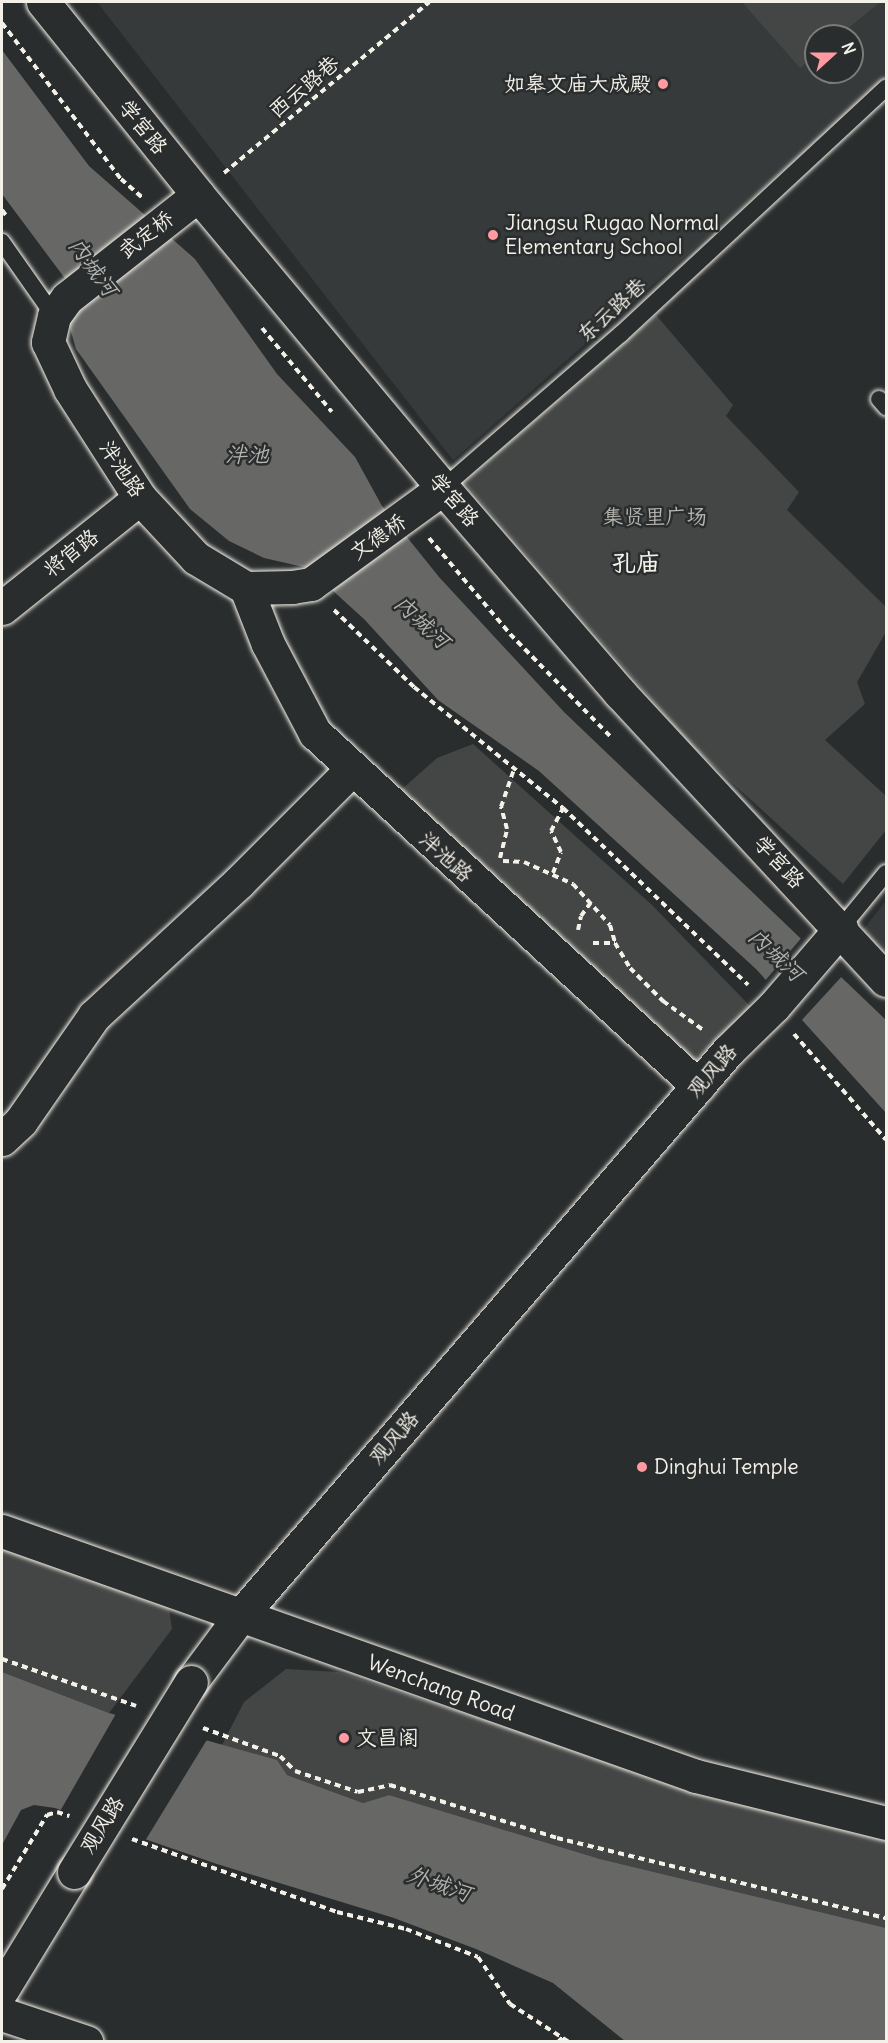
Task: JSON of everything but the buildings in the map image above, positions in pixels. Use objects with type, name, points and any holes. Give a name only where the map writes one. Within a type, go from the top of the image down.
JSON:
[{"type":"street","name":"学宫路","points":[[44,2],[198,195],[443,488],[834,937],[886,980]]},
{"type":"street","name":"武定桥","points":[[61,307],[153,229],[198,195]]},
{"type":"street","name":"泮池路","points":[[61,307],[48,342],[70,388],[140,498],[196,558],[246,588],[268,644],[315,734],[351,770],[698,1086]]},
{"type":"street","name":"文德桥","points":[[301,586],[402,520],[443,488]]},
{"type":"street","name":"将官路","points":[[2,608],[140,498]]},
{"type":"street","points":[[246,588],[301,586]]},
{"type":"street","points":[[2,1139],[21,1121],[94,1016],[239,882],[351,770]]},
{"type":"street","name":"观风路","points":[[2,1990],[191,1682],[241,1615],[728,1051],[771,1008],[834,937]]},
{"type":"street","name":"Wenchang Road","points":[[2,1531],[696,1776],[886,1823]]},
{"type":"street","points":[[2,2014],[86,2042]]},
{"type":"lane","name":"东云路巷","points":[[443,488],[621,333],[886,88]]},
{"type":"lane","points":[[2,242],[61,307]]},
{"type":"lane","points":[[834,937],[886,873]]},
{"type":"path","name":"西云路巷","points":[[198,195],[429,2]]},
{"type":"path","points":[[2,210],[15,228]]},
{"type":"path","points":[[301,586],[333,609],[414,687],[563,808],[741,976],[886,1140]]},
{"type":"path","points":[[514,770],[501,807],[507,829],[499,860],[524,862],[553,873],[592,901],[610,925],[615,943],[630,968],[663,1001],[728,1051]]},
{"type":"path","points":[[553,873],[561,852],[551,831],[563,808]]},
{"type":"path","points":[[584,945],[615,943]]},
{"type":"path","points":[[2,1659],[140,1708]]},
{"type":"path","points":[[192,1724],[280,1756],[295,1771],[358,1792],[390,1785],[557,1838],[886,1918]]},
{"type":"path","points":[[2,1889],[47,1815],[57,1812],[78,1820]]},
{"type":"path","points":[[120,1835],[337,1912],[406,1929],[478,1957],[510,2004],[569,2042]]},
{"type":"path","points":[[558,2042],[563,2037]]},
{"type":"shaded area","name":"Jiangsu Rugao Normal Elementary School","points":[[97,2],[886,2],[886,80],[453,460]]},
{"type":"shaded area","points":[[886,901],[886,959],[862,931]]},
{"type":"green space","points":[[742,2],[880,2],[853,24],[804,24],[804,65],[800,68]]},
{"type":"green space","name":"集贤里广场","points":[[656,315],[733,405],[726,416],[799,492],[787,510],[886,607],[886,632],[857,682],[865,704],[825,740],[886,796],[886,830],[843,884],[691,745],[464,482]]},
{"type":"green space","points":[[473,744],[652,905],[751,1007],[685,1070],[392,798],[437,758]]},
{"type":"green space","points":[[2,1546],[168,1601],[172,1629],[109,1713],[2,1672]]},
{"type":"green space","points":[[286,1669],[338,1672],[733,1801],[886,1841],[886,1928],[600,1859],[389,1795],[363,1803],[287,1775],[222,1745],[244,1702]]},
{"type":"water","points":[[2,50],[89,166],[195,259],[277,374],[355,457],[382,506],[439,577],[564,712],[886,1020],[886,1113],[756,969],[539,771],[438,700],[365,620],[308,568],[264,558],[229,541],[190,509],[76,349],[68,321],[81,300],[2,194]]},
{"type":"water","name":"外城河","points":[[2,1672],[109,1713],[277,1760],[287,1775],[363,1803],[389,1795],[600,1859],[886,1928],[886,2041],[625,2041],[553,1983],[476,1949],[394,1918],[217,1864],[55,1808],[34,1805],[21,1810],[2,1845]]},
{"type":"pier","points":[[803,936],[844,974],[800,1022],[764,982]]},
{"type":"pier","points":[[117,1712],[208,1738],[145,1841],[59,1813]]},
{"type":"place","name":"如皋文庙大成殿","points":[[663,84]]},
{"type":"place","name":"Jiangsu Rugao Normal Elementary School","points":[[493,235]]},
{"type":"place","name":"Dinghui Temple","points":[[642,1467]]},
{"type":"place","name":"文昌阁","points":[[344,1738]]},
{"type":"district","name":"孔庙","points":[[636,563]]},
{"type":"water label","name":"内城河","points":[[93,267]]},
{"type":"water label","name":"泮池","points":[[247,455]]},
{"type":"water label","name":"内城河","points":[[422,622]]},
{"type":"water label","name":"内城河","points":[[776,955]]}]
